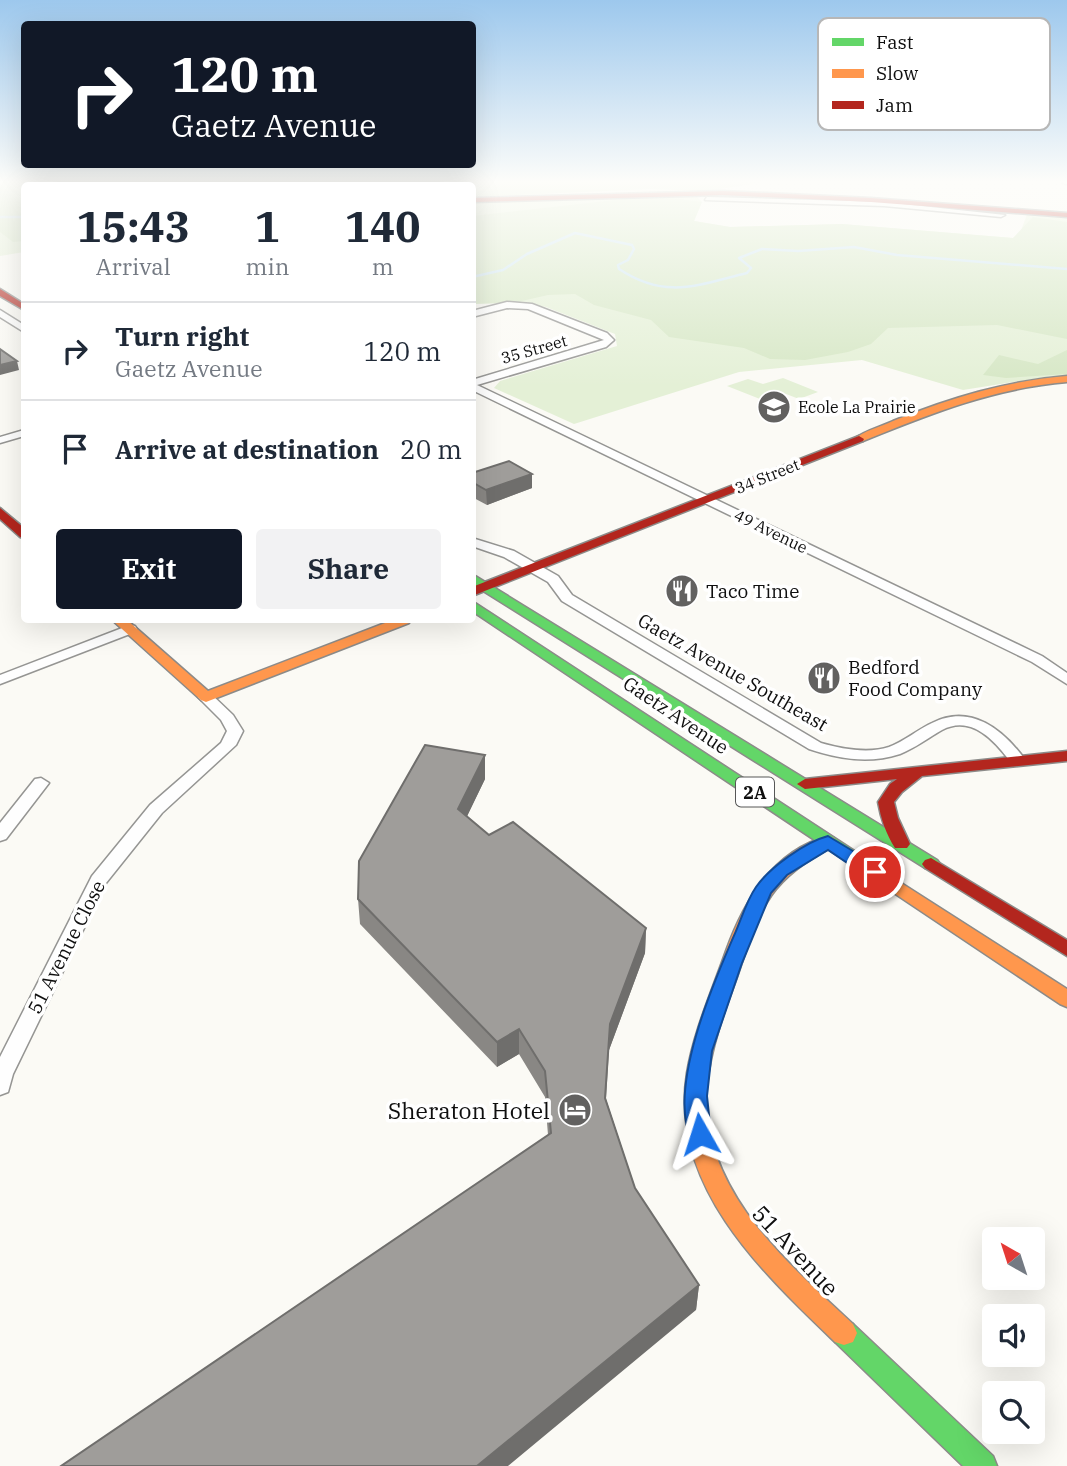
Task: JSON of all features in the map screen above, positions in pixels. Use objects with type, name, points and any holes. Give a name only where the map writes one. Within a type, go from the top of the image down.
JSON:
[{"type":"street","points":[[0,275],[21,289]]},
{"type":"street","points":[[0,292],[21,306]]},
{"type":"street","name":"35 Street","points":[[476,313],[518,304],[534,307],[604,335],[609,340],[603,345],[476,384]]},
{"type":"street","points":[[0,313],[21,324]]},
{"type":"street","points":[[0,328],[21,325]]},
{"type":"street","name":"34 Street","points":[[477,586],[534,568],[988,389],[1027,381],[1067,379]]},
{"type":"street","name":"49 Avenue","points":[[476,387],[1064,672]]},
{"type":"street","points":[[0,440],[21,434]]},
{"type":"street","points":[[0,512],[13,529]]},
{"type":"street","name":"Gaetz Avenue Southeast","points":[[476,542],[505,552],[534,568],[556,582],[567,598],[815,746],[840,753],[879,754],[896,750],[946,722],[966,722],[995,733],[1018,761]]},
{"type":"street","name":"Gaetz Avenue","points":[[477,586],[805,784],[1063,946]]},
{"type":"street","name":"Gaetz Avenue","points":[[476,608],[1067,999]]},
{"type":"street","points":[[0,680],[125,624],[206,697],[396,623]]},
{"type":"street","points":[[588,682],[648,704],[752,768],[793,783],[805,784],[1067,756]]},
{"type":"street","name":"51 Avenue Close","points":[[0,1086],[2,1074],[98,880],[156,810],[228,745],[235,731],[228,718],[206,697]]},
{"type":"street","points":[[901,844],[886,813],[886,798],[892,789],[919,771]]},
{"type":"street","points":[[0,835],[41,783]]},
{"type":"street","points":[[828,842],[865,845],[984,914],[1032,938],[1063,946]]},
{"type":"street","name":"51 Avenue","points":[[828,842],[780,871],[771,880],[763,891],[732,963],[702,1051],[698,1074],[697,1120],[703,1148],[722,1197],[756,1248],[983,1466]]},
{"type":"street","points":[[1037,979],[1067,1007]]},
{"type":"green space","points":[[0,250],[21,250],[21,252],[0,256]]},
{"type":"green space","points":[[476,250],[1067,250],[1067,376],[963,390],[862,360],[739,372],[574,424],[494,388],[500,381],[617,346],[615,334],[546,307],[523,303],[476,302]]},
{"type":"green space","points":[[476,250],[1067,250],[1067,339],[997,325],[888,328],[871,344],[848,352],[805,360],[770,359],[744,348],[669,337],[651,320],[594,305],[575,294],[548,295],[513,303],[476,304]]},
{"type":"green space","points":[[1067,350],[1067,374],[1006,378],[983,375],[999,355],[1038,364]]},
{"type":"green space","points":[[783,378],[818,392],[799,399],[781,392],[760,399],[727,386],[748,379],[763,384]]},
{"type":"building","points":[[0,349],[17,361],[0,365]]},
{"type":"building","points":[[509,461],[532,474],[486,490],[476,484],[476,472]]},
{"type":"building","name":"Sheraton Hotel","points":[[425,745],[485,755],[458,809],[489,835],[513,822],[646,928],[610,1024],[605,1098],[635,1188],[699,1285],[477,1466],[61,1466],[551,1133],[545,1071],[519,1029],[497,1042],[358,899],[359,861]]},
{"type":"waterway","points":[[476,276],[503,270],[535,250]]},
{"type":"waterway","points":[[633,250],[628,260],[618,265],[619,269],[636,279],[667,287],[697,285],[747,273],[751,268],[739,258],[758,250]]},
{"type":"waterway","points":[[787,250],[806,250]]},
{"type":"waterway","points":[[872,250],[897,255],[1067,269]]},
{"type":"traffic: fast","points":[[476,580],[931,864]]},
{"type":"traffic: fast","points":[[476,608],[873,871]]},
{"type":"traffic: fast","points":[[844,1333],[983,1466]]},
{"type":"traffic: slow","points":[[859,439],[936,408],[985,392],[1067,379]]},
{"type":"traffic: slow","points":[[122,623],[206,697],[396,623]]},
{"type":"traffic: slow","points":[[828,842],[784,868],[769,883],[753,908],[708,1031],[696,1088],[698,1126],[706,1161],[722,1195],[765,1255],[844,1333]]},
{"type":"traffic: slow","points":[[873,871],[1067,999]]},
{"type":"traffic: jam","points":[[0,292],[21,306]]},
{"type":"traffic: jam","points":[[476,590],[859,439]]},
{"type":"traffic: jam","points":[[0,512],[21,531]]},
{"type":"traffic: jam","points":[[805,784],[1067,756]]},
{"type":"traffic: jam","points":[[901,844],[889,818],[886,802],[896,788],[919,771]]},
{"type":"traffic: jam","points":[[931,864],[1067,949]]},
{"type":"place","name":"Ecole La Prairie","points":[[774,407]]},
{"type":"place","name":"Taco Time","points":[[682,591]]},
{"type":"place","name":"Bedford Food Company","points":[[824,678]]},
{"type":"place","name":"Sheraton Hotel","points":[[575,1110]]},
{"type":"route","points":[[700,1134],[696,1096],[702,1051],[732,963],[763,891],[780,871],[828,842],[875,872]]}]
